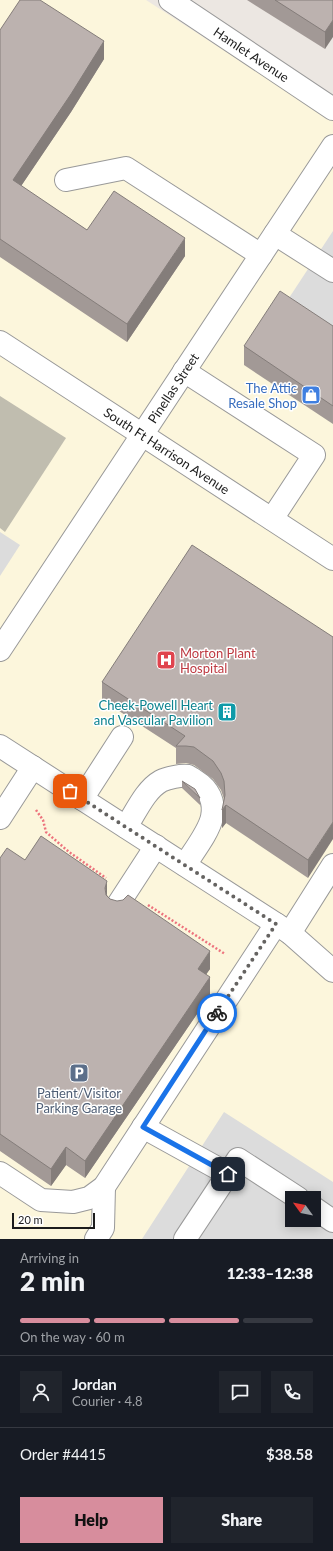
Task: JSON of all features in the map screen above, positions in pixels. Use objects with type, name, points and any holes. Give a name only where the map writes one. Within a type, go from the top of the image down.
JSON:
[{"type":"street","name":"Hamlet Avenue","points":[[170,0],[333,109]]},
{"type":"street","name":"Pinellas Street","points":[[0,650],[333,146]]},
{"type":"street","points":[[66,180],[126,168],[261,255]]},
{"type":"street","points":[[275,234],[333,271]]},
{"type":"street","name":"South Ft Harrison Avenue","points":[[0,342],[333,559]]},
{"type":"street","points":[[184,371],[314,455],[272,519]]},
{"type":"street","points":[[82,799],[122,737]]},
{"type":"street","points":[[0,746],[283,928],[333,971]]},
{"type":"street","points":[[0,818],[33,767]]},
{"type":"street","points":[[126,827],[150,790],[162,781],[174,777],[188,776],[199,783],[208,791],[213,803],[212,818],[206,832],[184,865]]},
{"type":"street","points":[[117,906],[156,846]]},
{"type":"street","points":[[0,1173],[41,1200],[73,1202],[89,1198],[104,1187],[143,1127],[283,928],[333,865]]},
{"type":"street","points":[[143,1127],[228,1174]]},
{"type":"street","points":[[186,1239],[238,1159],[287,1191]]},
{"type":"street","points":[[96,1239],[103,1228],[104,1187]]},
{"type":"street","points":[[321,1213],[333,1221]]},
{"type":"path","points":[[32,806],[43,820],[46,832],[69,852],[112,882]]},
{"type":"path","points":[[144,902],[227,956]]},
{"type":"shaded area","name":"Morton Plant Hospital","points":[[0,0],[146,0],[333,121],[333,1239],[0,1239]]},
{"type":"shaded area","points":[[333,231],[333,332],[287,301]]},
{"type":"shaded area","points":[[0,396],[66,438],[5,532],[0,528]]},
{"type":"shaded area","points":[[0,532],[20,545],[0,576]]},
{"type":"shaded area","points":[[224,1112],[333,1182],[333,1239],[142,1239]]},
{"type":"building","points":[[20,0],[40,0],[104,41],[71,94],[13,180],[87,230],[114,191],[185,238],[127,324],[0,239],[0,30]]},
{"type":"building","points":[[275,0],[333,0],[333,20],[325,32]]},
{"type":"building","name":"The Attic Resale Shop","points":[[280,291],[333,326],[333,406],[244,346]]},
{"type":"building","name":"Cheek-Powell Heart and Vascular Pavilion","points":[[192,545],[333,637],[333,822],[308,860],[226,805],[222,810],[225,795],[224,781],[221,773],[213,761],[194,747],[176,746],[185,736],[102,682]]},
{"type":"building","points":[[182,781],[195,789],[200,798]]},
{"type":"building","name":"Patient/Visitor Parking Garage","points":[[41,836],[107,881],[105,888],[106,895],[110,899],[117,901],[123,900],[128,895],[210,951],[198,969],[210,977],[85,1161],[66,1147],[51,1169],[0,1134],[0,858],[7,848],[25,860]]},
{"type":"way so far","points":[[70,791],[276,924],[217,1013]]},
{"type":"place","name":"The Attic Resale Shop","points":[[311,395]]},
{"type":"place","name":"Morton Plant Hospital","points":[[166,660]]},
{"type":"place","name":"Cheek-Powell Heart and Vascular Pavilion","points":[[227,712]]},
{"type":"place","name":"Patient/Visitor Parking Garage","points":[[79,1073]]},
{"type":"route","points":[[217,1013],[143,1127],[228,1174]]}]
